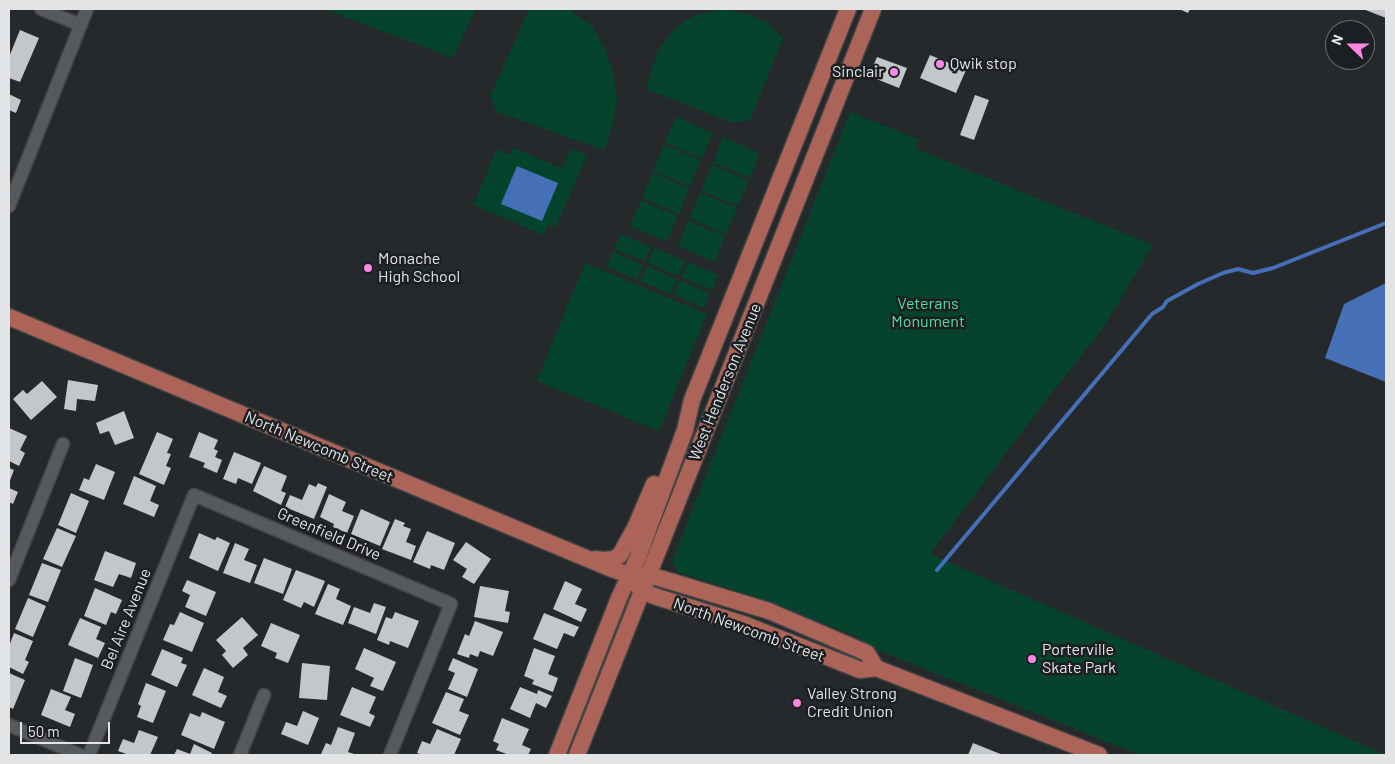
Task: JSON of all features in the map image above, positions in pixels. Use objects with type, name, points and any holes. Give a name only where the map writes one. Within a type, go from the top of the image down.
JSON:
[{"type":"main road","name":"West Henderson Avenue","points":[[557,755],[618,598],[638,557],[685,430],[692,400],[848,9]]},
{"type":"main road","points":[[836,100],[831,92],[830,83],[858,9]]},
{"type":"main road","name":"West Henderson Avenue","points":[[577,755],[872,9]]},
{"type":"main road","points":[[785,230],[784,212],[792,184],[814,128],[817,112],[812,99]]},
{"type":"main road","name":"North Newcomb Street","points":[[9,317],[629,575],[648,575],[769,611],[867,653],[876,668]]},
{"type":"main road","points":[[586,558],[614,559],[624,551],[692,400]]},
{"type":"main road","name":"North Newcomb Street","points":[[629,575],[642,591],[746,625],[860,670],[876,668],[1099,755]]},
{"type":"main road","points":[[776,637],[795,634],[826,646],[849,645]]},
{"type":"street","points":[[41,9],[81,25]]},
{"type":"street","points":[[9,206],[87,9]]},
{"type":"street","points":[[9,580],[63,444]]},
{"type":"street","name":"Greenfield Drive","points":[[194,495],[451,604],[390,755]]},
{"type":"street","name":"Bel Aire Avenue","points":[[89,755],[194,495]]},
{"type":"street","points":[[240,755],[264,696]]},
{"type":"street","points":[[9,726],[80,755]]},
{"type":"green space","points":[[324,9],[476,9],[453,58]]},
{"type":"green space","points":[[529,9],[569,9],[592,26],[605,49],[613,73],[617,98],[613,125],[604,150],[497,112],[490,97]]},
{"type":"green space","points":[[722,9],[748,14],[768,23],[783,38],[750,120],[733,123],[647,89],[652,67],[661,46],[676,27],[693,16]]},
{"type":"green space","name":"Veterans Monument","points":[[850,112],[918,139],[916,149],[1153,245],[1103,328],[930,554],[1386,755],[1140,755],[870,647],[856,636],[771,602],[678,572],[672,561]]},
{"type":"green space","points":[[676,117],[713,133],[702,158],[665,143]]},
{"type":"green space","points":[[723,137],[760,153],[750,178],[713,163]]},
{"type":"green space","points":[[664,145],[701,160],[690,186],[653,171]]},
{"type":"green space","points":[[513,148],[562,168],[571,149],[587,155],[556,227],[549,224],[544,235],[473,205],[497,149],[510,155]]},
{"type":"green space","points":[[712,165],[749,181],[738,206],[701,191]]},
{"type":"green space","points":[[653,173],[689,188],[679,214],[642,198]]},
{"type":"green space","points":[[700,193],[737,208],[726,234],[689,218]]},
{"type":"green space","points":[[641,201],[678,216],[667,242],[630,226]]},
{"type":"green space","points":[[688,221],[725,236],[715,262],[678,246]]},
{"type":"green space","points":[[621,234],[651,247],[645,262],[614,249]]},
{"type":"green space","points":[[654,248],[685,261],[678,276],[648,263]]},
{"type":"green space","points":[[613,252],[643,265],[637,280],[607,267]]},
{"type":"green space","points":[[688,262],[718,275],[712,290],[681,277]]},
{"type":"green space","points":[[585,263],[707,314],[659,431],[537,381]]},
{"type":"green space","points":[[647,266],[677,279],[671,294],[640,281]]},
{"type":"green space","points":[[680,280],[710,293],[704,308],[674,295]]},
{"type":"water","points":[[517,166],[558,183],[542,221],[501,204]]},
{"type":"water","points":[[1386,283],[1386,382],[1325,358],[1344,304]]},
{"type":"building","points":[[1179,9],[1190,9],[1188,13]]},
{"type":"building","points":[[1363,9],[1386,9],[1386,18]]},
{"type":"building","points":[[20,30],[39,38],[20,82],[9,78],[9,57]]},
{"type":"building","points":[[930,55],[966,70],[956,93],[920,78]]},
{"type":"building","points":[[877,57],[907,68],[899,88],[869,76]]},
{"type":"building","points":[[9,94],[21,100],[16,113],[9,110]]},
{"type":"building","points":[[975,95],[989,100],[974,140],[960,135]]},
{"type":"building","points":[[68,380],[98,385],[95,401],[77,399],[76,411],[64,409]]},
{"type":"building","points":[[42,381],[57,397],[31,420],[13,399],[23,390],[27,394]]},
{"type":"building","points":[[124,411],[134,438],[115,445],[109,431],[100,434],[96,423]]},
{"type":"building","points":[[9,428],[27,436],[20,450],[25,453],[19,466],[9,461]]},
{"type":"building","points":[[157,432],[173,439],[167,453],[171,454],[166,466],[171,468],[164,485],[139,474]]},
{"type":"building","points":[[199,432],[218,440],[214,449],[218,451],[215,457],[222,460],[217,473],[203,467],[205,463],[189,457]]},
{"type":"building","points":[[234,452],[261,463],[252,484],[238,478],[236,484],[223,479]]},
{"type":"building","points":[[96,464],[115,472],[104,500],[79,490],[84,478],[89,480]]},
{"type":"building","points":[[264,466],[287,476],[281,491],[286,493],[281,505],[253,491]]},
{"type":"building","points":[[9,468],[14,470],[9,483]]},
{"type":"building","points":[[134,476],[156,486],[150,501],[159,505],[154,517],[123,504]]},
{"type":"building","points":[[318,483],[327,487],[314,519],[285,507],[290,495],[302,500],[309,484],[316,487]]},
{"type":"building","points":[[9,488],[18,492],[13,504],[9,502]]},
{"type":"building","points":[[71,493],[89,501],[76,533],[58,525]]},
{"type":"building","points":[[329,494],[346,502],[342,511],[354,516],[347,533],[333,527],[334,524],[320,517]]},
{"type":"building","points":[[361,509],[390,522],[380,546],[351,534]]},
{"type":"building","points":[[395,519],[405,523],[403,526],[411,529],[406,542],[416,546],[411,560],[382,549]]},
{"type":"building","points":[[57,528],[76,536],[62,567],[43,559]]},
{"type":"building","points":[[427,531],[455,543],[444,570],[431,565],[430,569],[413,562]]},
{"type":"building","points":[[199,533],[215,540],[217,537],[230,543],[218,571],[189,558]]},
{"type":"building","points":[[466,542],[491,559],[474,584],[462,577],[467,569],[453,560]]},
{"type":"building","points":[[235,543],[249,549],[244,560],[257,565],[250,583],[223,573]]},
{"type":"building","points":[[105,551],[136,563],[131,578],[119,574],[113,587],[94,580]]},
{"type":"building","points":[[264,558],[292,569],[283,594],[254,583]]},
{"type":"building","points":[[42,563],[61,570],[48,602],[29,595]]},
{"type":"building","points":[[296,570],[325,581],[314,607],[304,602],[301,608],[283,600]]},
{"type":"building","points":[[187,580],[216,592],[206,616],[185,607],[190,595],[182,591]]},
{"type":"building","points":[[565,581],[582,589],[575,604],[587,609],[581,622],[553,609]]},
{"type":"building","points":[[328,584],[340,589],[336,599],[351,606],[343,625],[315,614]]},
{"type":"building","points":[[480,586],[509,591],[505,611],[510,612],[508,623],[474,617]]},
{"type":"building","points":[[95,588],[122,600],[116,614],[111,612],[106,625],[84,616]]},
{"type":"building","points":[[28,598],[46,606],[33,637],[15,629]]},
{"type":"building","points":[[374,603],[386,607],[376,634],[348,623],[354,607],[370,613]]},
{"type":"building","points":[[180,612],[204,623],[192,652],[163,640],[170,624],[174,625]]},
{"type":"building","points":[[395,612],[419,621],[408,648],[390,641],[389,645],[377,640],[386,617],[392,619]]},
{"type":"building","points":[[544,613],[579,627],[574,637],[564,633],[557,649],[533,639]]},
{"type":"building","points":[[242,617],[258,635],[243,648],[248,655],[233,668],[222,655],[226,651],[216,640]]},
{"type":"building","points":[[80,618],[101,627],[96,639],[105,643],[98,658],[68,645]]},
{"type":"building","points":[[475,621],[503,632],[493,656],[480,651],[478,657],[470,654],[469,658],[457,654],[465,634],[469,636]]},
{"type":"building","points":[[271,623],[300,635],[288,663],[275,658],[277,653],[261,646]]},
{"type":"building","points":[[14,633],[33,641],[25,660],[29,662],[23,674],[9,667],[9,646]]},
{"type":"building","points":[[364,648],[396,662],[383,691],[370,686],[374,678],[355,669]]},
{"type":"building","points":[[534,648],[555,656],[548,674],[558,678],[553,692],[532,684],[534,680],[524,676]]},
{"type":"building","points":[[162,649],[183,658],[181,663],[187,665],[177,687],[151,675]]},
{"type":"building","points":[[75,658],[93,665],[81,698],[63,691]]},
{"type":"building","points":[[453,658],[478,669],[467,697],[448,689],[455,673],[448,670]]},
{"type":"building","points":[[302,663],[330,666],[327,700],[299,698]]},
{"type":"building","points":[[204,668],[224,677],[218,692],[227,696],[221,708],[192,695]]},
{"type":"building","points":[[9,673],[25,680],[13,709],[9,707]]},
{"type":"building","points":[[146,683],[166,691],[153,723],[137,717],[141,706],[138,704]]},
{"type":"building","points":[[352,687],[376,697],[369,713],[375,716],[370,727],[340,715]]},
{"type":"building","points":[[520,687],[537,694],[538,690],[552,696],[546,708],[536,703],[530,718],[510,709]]},
{"type":"building","points":[[51,689],[71,697],[65,710],[75,714],[70,727],[41,715]]},
{"type":"building","points":[[446,692],[464,699],[459,711],[469,715],[460,735],[432,723]]},
{"type":"building","points":[[303,711],[319,718],[308,745],[281,734],[286,722],[297,726]]},
{"type":"building","points":[[202,712],[225,722],[214,749],[181,735],[190,713],[200,717]]},
{"type":"building","points":[[502,718],[529,729],[522,745],[531,749],[528,755],[509,755],[496,750],[499,744],[493,741]]},
{"type":"building","points":[[338,727],[355,733],[348,752],[357,755],[321,754],[326,743],[331,745]]},
{"type":"building","points":[[437,729],[461,739],[454,755],[423,755],[417,753],[422,741],[430,744]]},
{"type":"building","points":[[139,730],[158,737],[150,755],[129,755],[118,751],[123,739],[134,743]]},
{"type":"building","points":[[973,743],[1003,755],[968,755]]},
{"type":"building","points":[[194,744],[212,753],[211,755],[174,755],[177,749],[190,754]]},
{"type":"waterway","points":[[937,570],[1152,314],[1163,307],[1167,301],[1223,273],[1238,269],[1253,273],[1273,268],[1386,223]]},
{"type":"place","name":"Qwik stop","points":[[940,64]]},
{"type":"place","name":"Sinclair","points":[[894,72]]},
{"type":"place","name":"Monache High School","points":[[368,268]]},
{"type":"place","name":"Porterville Skate Park","points":[[1032,659]]},
{"type":"place","name":"Valley Strong Credit Union","points":[[797,703]]}]
